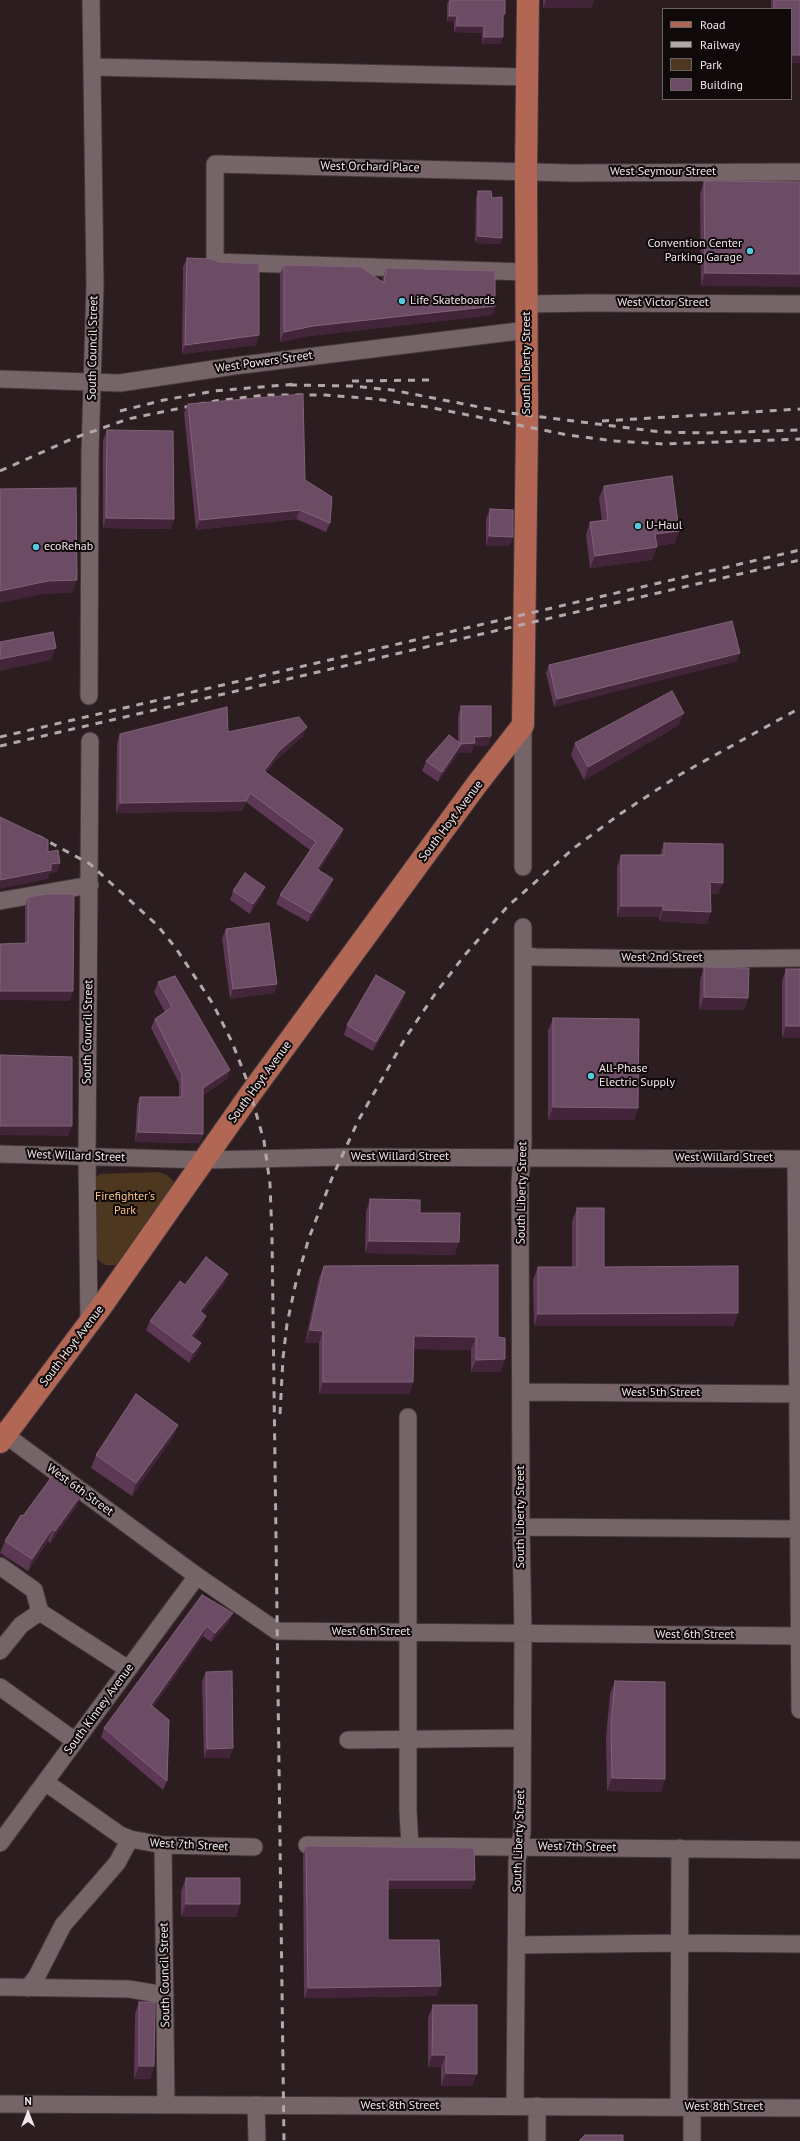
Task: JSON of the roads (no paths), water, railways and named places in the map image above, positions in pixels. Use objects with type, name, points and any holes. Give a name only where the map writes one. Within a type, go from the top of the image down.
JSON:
[{"type":"main road","name":"South Liberty Street","points":[[523,725],[527,330],[526,77],[528,0]]},
{"type":"main road","name":"South Hoyt Avenue","points":[[2,1436],[89,1323],[255,1087],[477,784],[523,725]]},
{"type":"street","name":"South Council Street","points":[[89,696],[94,285],[91,0]]},
{"type":"street","points":[[92,67],[526,77]]},
{"type":"street","name":"West Orchard Place","points":[[526,171],[215,164],[215,262],[526,272]]},
{"type":"street","name":"West Seymour Street","points":[[526,171],[572,173],[800,172]]},
{"type":"street","name":"West Victor Street","points":[[527,304],[800,304]]},
{"type":"street","name":"West Powers Street","points":[[0,379],[120,383],[234,366],[527,330]]},
{"type":"street","points":[[523,725],[523,867]]},
{"type":"street","name":"South Council Street","points":[[89,1323],[87,1157],[90,741]]},
{"type":"street","points":[[0,901],[90,885]]},
{"type":"street","name":"South Liberty Street","points":[[516,2106],[517,1861],[522,1833],[523,1634],[521,1392],[523,927]]},
{"type":"street","name":"West 2nd Street","points":[[523,955],[631,958],[800,958]]},
{"type":"street","name":"West Willard Street","points":[[0,1154],[205,1160],[341,1157],[798,1159]]},
{"type":"street","points":[[798,1159],[800,1710]]},
{"type":"street","name":"West 5th Street","points":[[521,1392],[799,1394]]},
{"type":"street","points":[[408,1417],[408,1811],[410,1846]]},
{"type":"street","name":"West 6th Street","points":[[2,1436],[197,1576],[277,1631],[800,1636]]},
{"type":"street","points":[[521,1527],[799,1529]]},
{"type":"street","points":[[0,1566],[34,1590],[40,1612],[128,1669]]},
{"type":"street","name":"South Kinney Avenue","points":[[0,1843],[197,1576]]},
{"type":"street","points":[[0,1651],[21,1625],[40,1612]]},
{"type":"street","points":[[0,1687],[75,1741]]},
{"type":"street","points":[[348,1740],[522,1738]]},
{"type":"street","name":"West 7th Street","points":[[45,1782],[120,1835],[130,1839],[163,1846],[254,1847]]},
{"type":"street","points":[[28,1988],[37,1976],[63,1925],[117,1863],[130,1839]]},
{"type":"street","name":"West 7th Street","points":[[307,1845],[800,1850]]},
{"type":"street","name":"South Council Street","points":[[163,1846],[166,2105]]},
{"type":"street","points":[[680,1848],[680,1943],[685,2107],[692,2141]]},
{"type":"street","points":[[516,1945],[680,1943],[800,1944]]},
{"type":"street","points":[[0,1987],[129,1989],[165,1995]]},
{"type":"street","name":"West 8th Street","points":[[0,2104],[800,2108]]},
{"type":"street","points":[[256,2106],[257,2141]]},
{"type":"street","points":[[537,2106],[537,2141]]},
{"type":"railway","points":[[352,381],[430,380]]},
{"type":"railway","points":[[120,411],[164,400],[214,391],[296,384]]},
{"type":"railway","points":[[290,385],[352,386],[392,390],[510,413],[661,432],[706,433],[800,430]]},
{"type":"railway","points":[[0,471],[74,438],[128,419],[215,401],[265,395],[325,395],[376,399],[428,407],[568,435],[615,441],[664,444],[800,439]]},
{"type":"railway","points":[[602,421],[800,409]]},
{"type":"railway","points":[[0,737],[800,550]]},
{"type":"railway","points":[[0,746],[800,560]]},
{"type":"railway","points":[[280,1414],[283,1358],[287,1324],[296,1282],[309,1238],[332,1178],[358,1121],[406,1037],[435,994],[464,956],[508,906],[574,848],[620,814],[681,774],[800,708]]},
{"type":"railway","points":[[38,836],[90,864],[157,925],[175,947],[213,1004],[232,1042],[246,1078],[264,1141],[270,1184],[272,1237],[284,2141]]},
{"type":"place","name":"Convention Center Parking Garage","points":[[750,251]]},
{"type":"place","name":"Life Skateboards","points":[[402,301]]},
{"type":"place","name":"U-Haul","points":[[638,526]]},
{"type":"place","name":"ecoRehab","points":[[36,547]]},
{"type":"place","name":"All-Phase Electric Supply","points":[[591,1076]]},
{"type":"park label","name":"Firefighter's Park","points":[[125,1204]]}]
